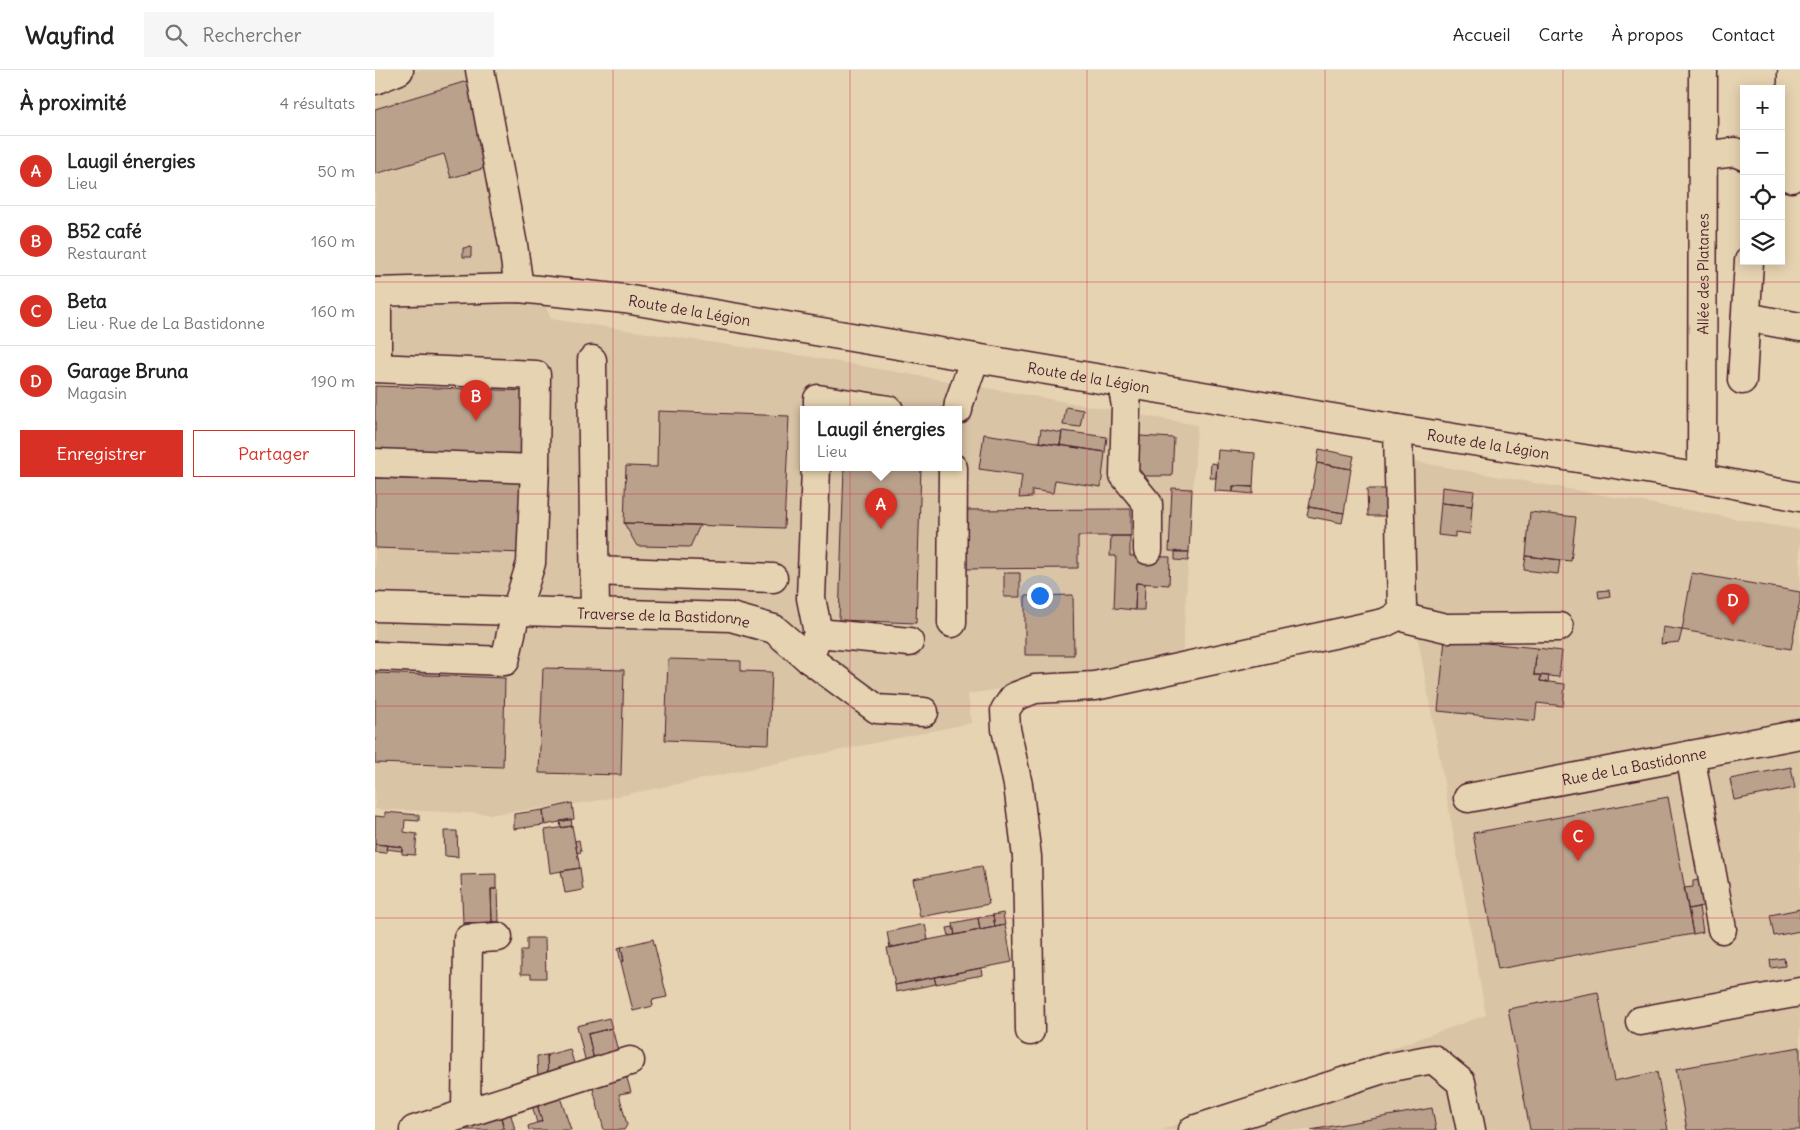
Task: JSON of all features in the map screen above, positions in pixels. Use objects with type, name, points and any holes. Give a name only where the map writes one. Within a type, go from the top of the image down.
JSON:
[{"type":"street","points":[[375,80],[399,70]]},
{"type":"street","points":[[480,70],[519,288]]},
{"type":"street","name":"Allée des Platanes","points":[[1701,478],[1703,70]]},
{"type":"street","points":[[1791,177],[1792,74],[1797,70]]},
{"type":"street","points":[[1703,156],[1735,152],[1740,154]]},
{"type":"street","points":[[1742,380],[1749,265]]},
{"type":"street","name":"Route de la Légion","points":[[376,292],[519,288],[625,299],[1701,478],[1800,497]]},
{"type":"street","points":[[375,656],[505,661],[516,611],[531,563],[535,470],[536,375],[376,368],[376,292]]},
{"type":"street","points":[[1746,317],[1800,327]]},
{"type":"street","points":[[959,406],[975,358]]},
{"type":"street","points":[[592,360],[595,613]]},
{"type":"street","points":[[1122,383],[1126,406],[1124,475],[1148,504],[1148,550]]},
{"type":"street","points":[[818,406],[818,399],[863,406]]},
{"type":"street","points":[[1398,429],[1402,609],[1409,619],[1446,628],[1559,627]]},
{"type":"street","points":[[375,463],[535,470]]},
{"type":"street","points":[[809,659],[818,633],[811,598],[816,471]]},
{"type":"street","points":[[953,471],[953,623]]},
{"type":"street","points":[[595,571],[773,578]]},
{"type":"street","name":"Traverse de la Bastidonne","points":[[375,607],[731,617],[774,629],[809,659],[877,709],[924,712]]},
{"type":"street","points":[[1030,1031],[1027,857],[1005,710],[1014,697],[1035,688],[1095,686],[1385,623],[1394,618],[1402,609]]},
{"type":"street","points":[[818,633],[909,642]]},
{"type":"street","name":"Rue de La Bastidonne","points":[[1468,798],[1800,734]]},
{"type":"street","points":[[1690,755],[1722,929]]},
{"type":"street","points":[[466,1113],[468,939],[498,937]]},
{"type":"street","points":[[1640,1021],[1800,992]]},
{"type":"street","points":[[1193,1130],[1386,1068],[1433,1059],[1461,1082],[1471,1130]]},
{"type":"street","points":[[415,1130],[630,1061]]},
{"type":"shaded area","points":[[375,70],[475,70],[528,262],[551,319],[811,357],[1197,425],[1182,660],[968,694],[971,723],[590,802],[493,814],[375,809]]},
{"type":"shaded area","points":[[1411,461],[1800,530],[1800,1130],[1161,1130],[1486,1015],[1416,627]]},
{"type":"building","points":[[467,81],[492,166],[451,178],[444,154],[375,174],[375,109]]},
{"type":"building","points":[[471,247],[471,257],[463,257],[463,248]]},
{"type":"building","points":[[375,386],[529,391],[527,457],[375,452]]},
{"type":"building","points":[[1066,407],[1083,410],[1080,427],[1063,425]]},
{"type":"building","points":[[658,411],[789,416],[784,528],[624,523],[626,466],[657,467]]},
{"type":"building","points":[[1041,429],[1062,433],[1060,445],[1039,442]]},
{"type":"building","points":[[1062,431],[1107,437],[1105,452],[1060,445]]},
{"type":"building","points":[[984,434],[1105,452],[1101,487],[1055,480],[1053,493],[1032,490],[1032,497],[1019,498],[1022,475],[979,469]]},
{"type":"building","points":[[1140,436],[1174,438],[1172,476],[1138,476]]},
{"type":"building","points":[[1319,449],[1354,456],[1351,469],[1317,463]]},
{"type":"building","points":[[1218,450],[1255,453],[1253,487],[1233,486],[1233,492],[1215,491]]},
{"type":"building","points":[[1211,463],[1217,464],[1216,478],[1210,478]]},
{"type":"building","points":[[1317,463],[1351,469],[1344,513],[1309,507]]},
{"type":"building","points":[[844,471],[921,471],[916,623],[839,620]]},
{"type":"building","points":[[375,478],[526,483],[524,553],[375,548]]},
{"type":"building","points":[[1233,486],[1253,487],[1253,494],[1233,492]]},
{"type":"building","points":[[1442,487],[1474,491],[1472,506],[1441,503]]},
{"type":"building","points":[[1172,488],[1192,489],[1189,552],[1169,551]]},
{"type":"building","points":[[1367,489],[1386,489],[1387,516],[1368,516]]},
{"type":"building","points":[[1441,503],[1472,506],[1470,534],[1455,532],[1455,537],[1438,535]]},
{"type":"building","points":[[1309,507],[1344,513],[1342,523],[1307,516]]},
{"type":"building","points":[[1131,509],[1131,536],[1078,536],[1078,568],[960,569],[960,510]]},
{"type":"building","points":[[1530,512],[1576,517],[1571,561],[1526,556]]},
{"type":"building","points":[[624,523],[700,525],[690,547],[637,546]]},
{"type":"building","points":[[1111,536],[1130,536],[1130,556],[1170,557],[1169,585],[1136,583],[1135,610],[1114,608],[1116,556],[1110,556]]},
{"type":"building","points":[[1175,552],[1189,552],[1188,561],[1175,560]]},
{"type":"building","points":[[1526,556],[1560,560],[1558,574],[1524,570]]},
{"type":"building","points":[[1004,573],[1020,573],[1020,597],[1004,597]]},
{"type":"building","points":[[1692,573],[1800,592],[1791,649],[1682,630]]},
{"type":"building","points":[[1136,583],[1145,584],[1144,610],[1135,610]]},
{"type":"building","points":[[1609,590],[1610,596],[1599,598],[1598,591]]},
{"type":"building","points":[[1073,595],[1074,655],[1025,655],[1025,596]]},
{"type":"building","points":[[1663,627],[1682,630],[1679,642],[1661,644]]},
{"type":"building","points":[[1445,639],[1537,648],[1534,675],[1541,675],[1540,681],[1565,684],[1563,706],[1537,703],[1535,721],[1438,711]]},
{"type":"building","points":[[1537,648],[1562,651],[1559,677],[1534,675]]},
{"type":"building","points":[[668,659],[741,661],[741,671],[772,672],[769,744],[665,740]]},
{"type":"building","points":[[543,668],[624,670],[621,775],[539,773]]},
{"type":"building","points":[[375,673],[505,678],[503,767],[375,763]]},
{"type":"building","points":[[1541,675],[1549,676],[1548,682],[1540,681]]},
{"type":"building","points":[[1791,767],[1795,788],[1734,800],[1730,779]]},
{"type":"building","points":[[1668,797],[1693,934],[1498,969],[1473,833]]},
{"type":"building","points":[[572,803],[574,819],[545,825],[543,810]]},
{"type":"building","points":[[543,810],[544,825],[514,829],[514,814]]},
{"type":"building","points":[[385,812],[419,815],[419,821],[405,820],[404,832],[417,834],[415,855],[402,854],[402,847],[375,844],[375,816],[385,817]]},
{"type":"building","points":[[571,819],[572,826],[561,828],[560,821]]},
{"type":"building","points":[[572,826],[580,868],[550,873],[545,830]]},
{"type":"building","points":[[444,831],[457,831],[458,857],[445,856]]},
{"type":"building","points":[[579,840],[581,852],[577,853],[575,841]]},
{"type":"building","points":[[375,844],[387,845],[386,853],[375,852]]},
{"type":"building","points":[[387,845],[402,847],[402,851],[386,849]]},
{"type":"building","points":[[982,866],[989,904],[920,917],[913,879]]},
{"type":"building","points":[[580,868],[583,890],[565,893],[561,871]]},
{"type":"building","points":[[496,874],[496,889],[491,889],[492,922],[463,923],[461,875]]},
{"type":"building","points":[[1705,879],[1706,903],[1702,906],[1688,909],[1684,888],[1693,887],[1693,881]]},
{"type":"building","points":[[491,889],[498,889],[499,922],[492,922]]},
{"type":"building","points":[[1699,907],[1703,932],[1693,934],[1688,909]]},
{"type":"building","points":[[1800,909],[1800,931],[1774,936],[1770,915]]},
{"type":"building","points":[[1003,913],[1005,925],[995,927],[993,915]]},
{"type":"building","points":[[993,915],[995,927],[980,930],[978,918]]},
{"type":"building","points":[[978,918],[980,930],[955,935],[953,923]]},
{"type":"building","points":[[497,922],[497,926],[463,927],[463,923]]},
{"type":"building","points":[[925,924],[928,940],[890,948],[887,932]]},
{"type":"building","points":[[1005,925],[1012,962],[895,985],[887,948]]},
{"type":"building","points":[[953,927],[955,935],[949,936],[947,928]]},
{"type":"building","points":[[527,938],[545,938],[546,978],[531,978],[531,974],[521,974],[521,950],[527,950]]},
{"type":"building","points":[[653,939],[667,997],[652,1000],[653,1006],[633,1011],[621,962],[624,961],[621,947]]},
{"type":"building","points":[[621,947],[624,961],[621,962],[618,948]]},
{"type":"building","points":[[1784,958],[1785,966],[1771,968],[1770,960]]},
{"type":"building","points":[[981,968],[982,975],[936,984],[934,977]]},
{"type":"building","points":[[934,977],[936,984],[896,992],[895,985]]},
{"type":"building","points":[[1598,992],[1614,1081],[1657,1072],[1668,1130],[1530,1130],[1508,1009]]},
{"type":"building","points":[[609,1018],[612,1028],[588,1034],[594,1060],[586,1063],[577,1026]]},
{"type":"building","points":[[612,1028],[619,1055],[594,1060],[588,1034]]},
{"type":"building","points":[[1800,1047],[1800,1130],[1687,1130],[1676,1069]]},
{"type":"building","points":[[570,1049],[576,1071],[548,1078],[547,1055]]},
{"type":"building","points":[[547,1055],[548,1078],[538,1078],[537,1056]]},
{"type":"building","points":[[626,1075],[631,1092],[619,1094],[627,1125],[624,1130],[604,1130],[592,1085]]},
{"type":"building","points":[[559,1094],[571,1130],[529,1130],[528,1126],[542,1121],[536,1101]]},
{"type":"building","points":[[536,1101],[542,1121],[537,1123],[531,1102]]},
{"type":"building","points":[[509,1108],[515,1130],[504,1130],[500,1111]]},
{"type":"building","points":[[1432,1108],[1436,1130],[1311,1130]]},
{"type":"building","points":[[500,1111],[503,1128],[498,1130],[450,1130]]},
{"type":"place","name":"B52 café","points":[[476,421]]},
{"type":"place","name":"Laugil énergies","points":[[881,529]]},
{"type":"place","name":"Garage Bruna","points":[[1733,625]]},
{"type":"place","name":"Beta","points":[[1578,861]]}]
